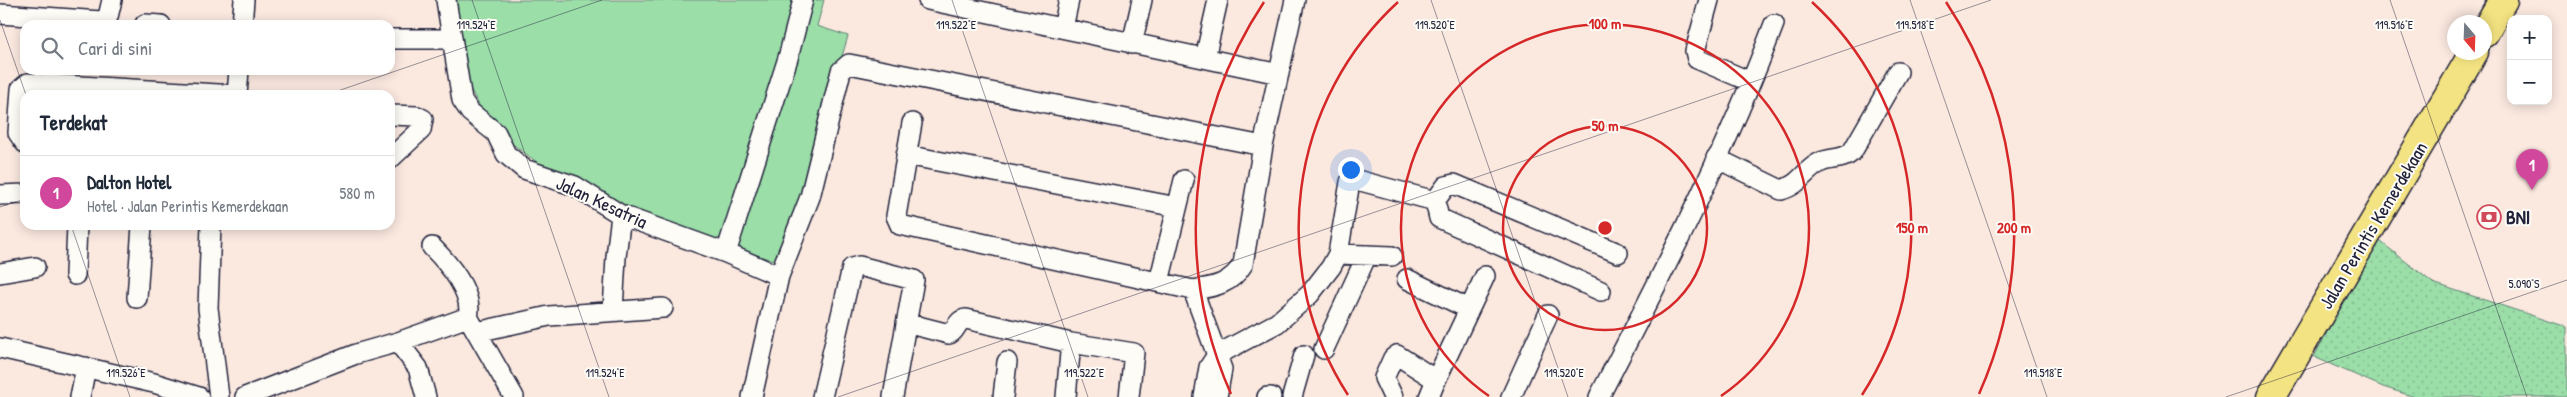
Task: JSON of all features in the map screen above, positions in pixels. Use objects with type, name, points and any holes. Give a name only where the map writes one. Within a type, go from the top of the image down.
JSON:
[{"type":"highway","points":[[2492,19],[2503,0]]},
{"type":"highway","name":"Jalan Perintis Kemerdekaan","points":[[2271,397],[2469,60]]},
{"type":"street","points":[[103,20],[108,17],[112,0]]},
{"type":"street","points":[[242,20],[244,0]]},
{"type":"street","name":"Jalan Kesatria","points":[[446,0],[462,100],[470,112],[496,133],[501,147],[513,162],[536,174],[575,186],[622,215],[726,253],[779,276]]},
{"type":"street","points":[[726,253],[804,0]]},
{"type":"street","points":[[928,0],[993,6],[1063,28],[1279,74]]},
{"type":"street","points":[[1063,28],[1069,0]]},
{"type":"street","points":[[1132,44],[1142,0]]},
{"type":"street","points":[[1205,58],[1218,0]]},
{"type":"street","points":[[912,123],[896,216],[903,227],[1193,290],[1219,286],[1237,274],[1243,264],[1263,146],[1296,0]]},
{"type":"street","points":[[1709,0],[1695,51],[1698,59],[1752,82]]},
{"type":"street","points":[[0,14],[35,8],[96,20]]},
{"type":"street","points":[[1599,397],[1652,294],[1752,82],[1774,24]]},
{"type":"street","points":[[395,39],[451,38]]},
{"type":"street","points":[[752,397],[779,276],[810,197],[841,71],[849,64],[1263,146]]},
{"type":"street","points":[[1716,158],[1782,190],[1793,187],[1819,163],[1845,158],[1852,152],[1898,72]]},
{"type":"street","points":[[237,90],[238,75]]},
{"type":"street","points":[[21,90],[28,82],[156,90]]},
{"type":"street","points":[[20,104],[18,133],[20,136]]},
{"type":"street","points":[[395,114],[417,116],[423,119],[424,124],[421,130],[395,154]]},
{"type":"street","points":[[906,155],[1177,207]]},
{"type":"street","points":[[1159,282],[1184,180]]},
{"type":"street","points":[[1204,397],[1209,367],[1218,355],[1264,332],[1282,319],[1321,281],[1338,254],[1348,184],[1351,181],[1357,180],[1435,201]]},
{"type":"street","points":[[1601,291],[1439,218],[1435,201],[1446,186],[1454,184],[1618,253]]},
{"type":"street","points":[[0,195],[20,194]]},
{"type":"street","points":[[613,311],[616,257],[622,215]]},
{"type":"street","points":[[76,275],[77,230]]},
{"type":"street","points":[[137,298],[142,230]]},
{"type":"street","points":[[211,230],[208,308],[219,397]]},
{"type":"street","points":[[432,247],[447,261],[466,295],[472,324],[514,397]]},
{"type":"street","points":[[1338,254],[1392,256]]},
{"type":"street","points":[[1324,350],[1367,255]]},
{"type":"street","points":[[0,272],[35,267]]},
{"type":"street","points":[[822,397],[852,268],[870,267],[914,280],[892,397]]},
{"type":"street","points":[[1393,397],[1384,378],[1396,356],[1399,356],[1433,389],[1484,276]]},
{"type":"street","points":[[1407,279],[1469,309]]},
{"type":"street","points":[[1193,290],[1222,369],[1217,397]]},
{"type":"street","points":[[245,397],[356,354],[472,324],[663,308]]},
{"type":"street","points":[[1511,397],[1548,315]]},
{"type":"street","points":[[906,323],[951,334],[959,321],[966,319],[1071,343],[1134,352],[1129,397]]},
{"type":"street","points":[[398,342],[418,368],[422,396]]},
{"type":"street","points":[[0,348],[86,367],[152,390],[199,397]]},
{"type":"street","points":[[1066,397],[1070,353]]},
{"type":"street","points":[[1292,397],[1304,355]]},
{"type":"street","points":[[1003,397],[1007,362]]},
{"type":"street","points":[[80,397],[86,367]]},
{"type":"green space","points":[[445,0],[824,0],[817,26],[848,36],[800,198],[777,261],[678,234],[583,196],[492,129],[456,63]]},
{"type":"green space","points":[[2376,238],[2433,283],[2567,327],[2567,397],[2415,397],[2383,387],[2314,357]]},
{"type":"place","name":"Dalton Hotel","points":[[2532,190]]},
{"type":"place","name":"BNI","points":[[2489,217]]}]
